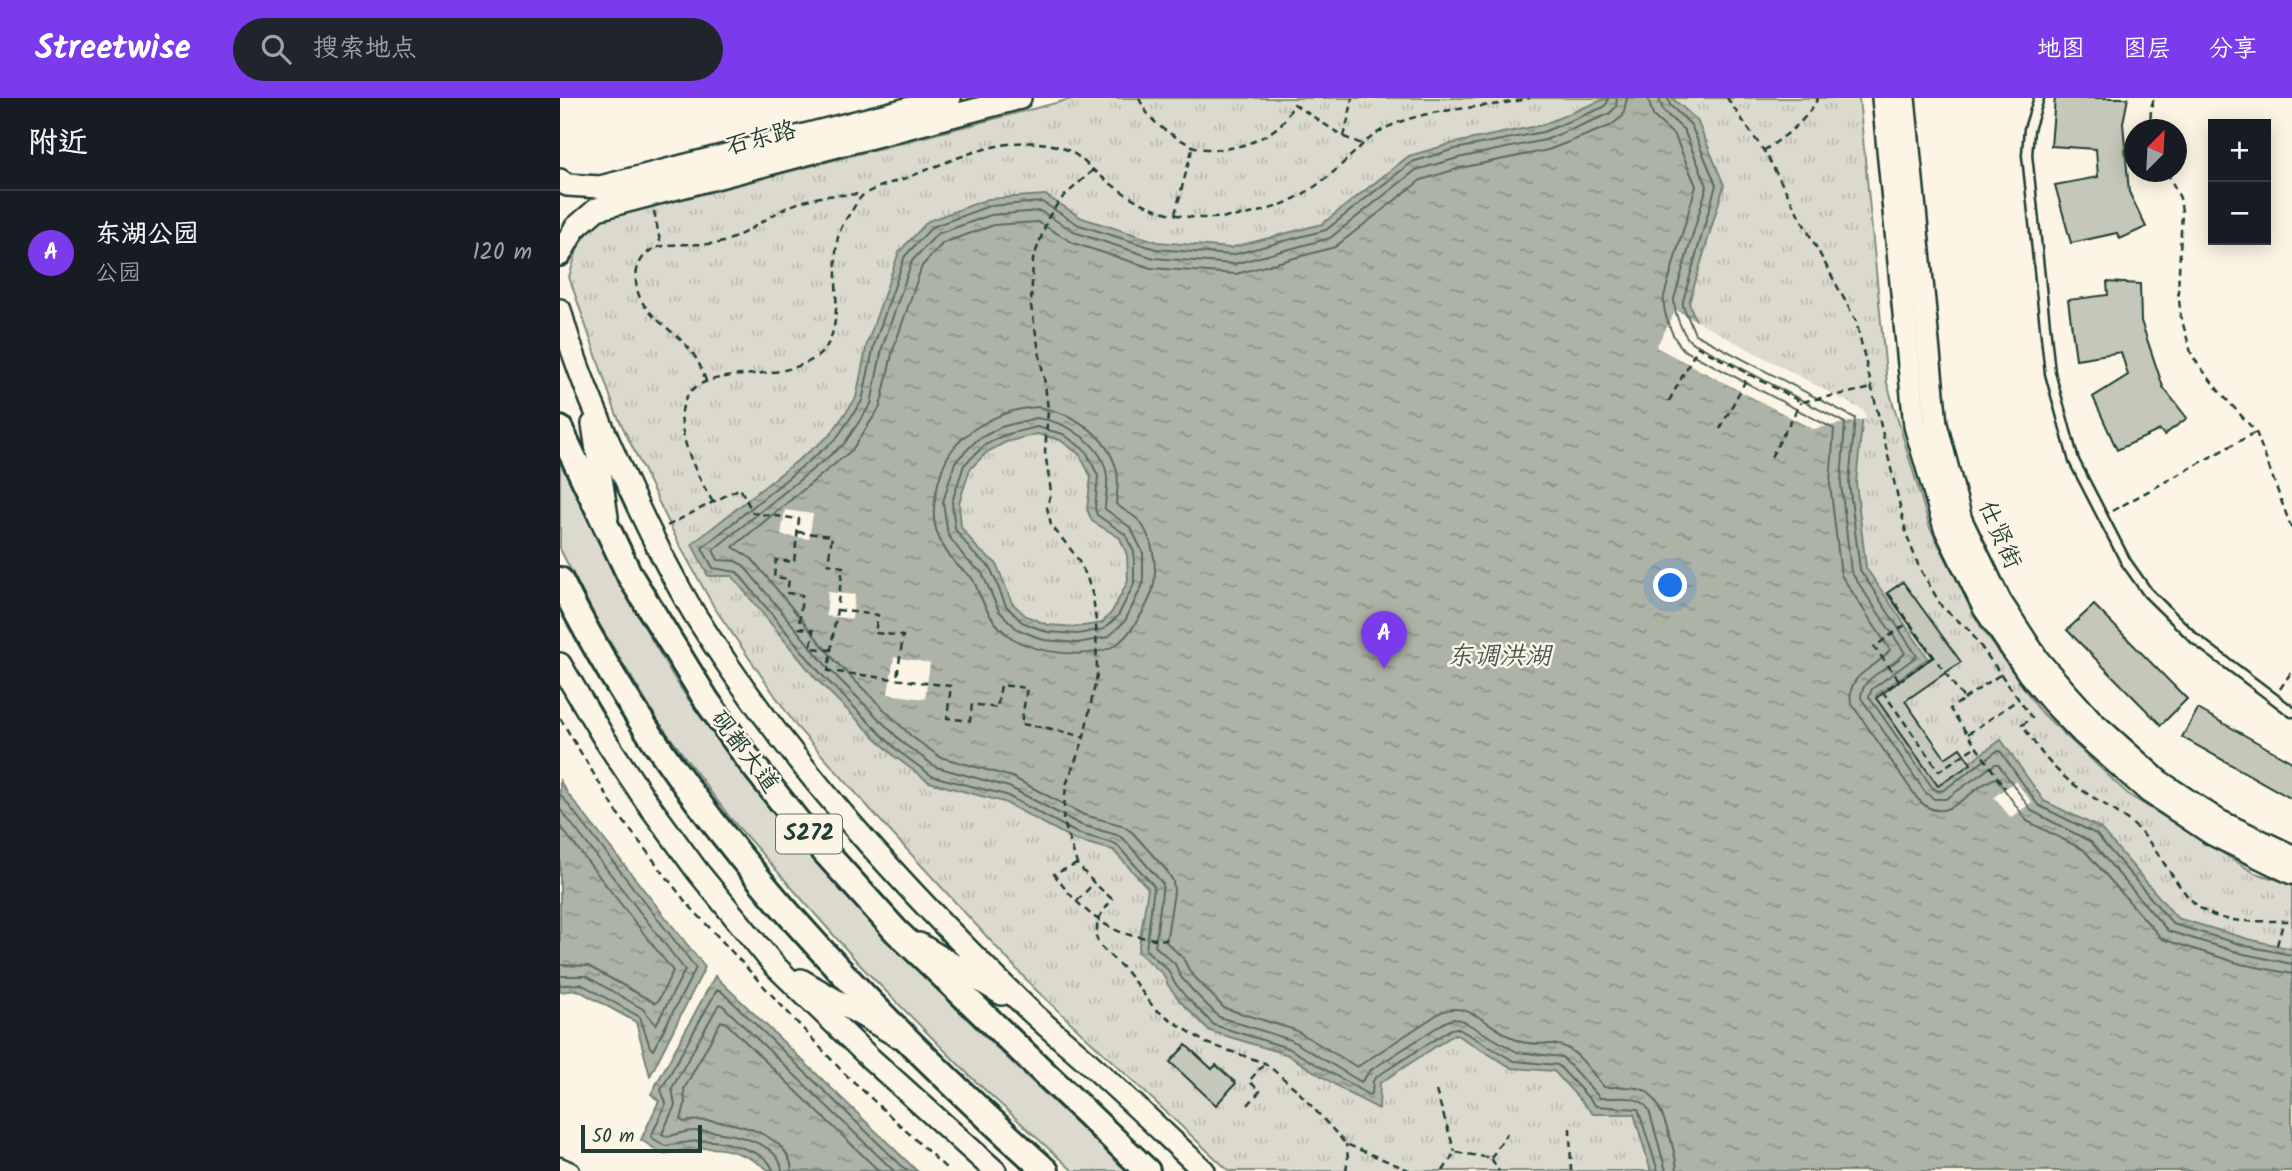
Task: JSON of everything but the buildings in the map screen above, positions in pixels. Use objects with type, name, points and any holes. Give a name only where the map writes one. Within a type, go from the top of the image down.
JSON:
[{"type":"main road","name":"砚都大道","points":[[560,429],[630,576],[667,639],[742,750],[797,821],[896,931],[1147,1171]]},
{"type":"main road","name":"S272","points":[[560,580],[617,684],[699,804],[739,857],[834,966],[909,1042],[1046,1171]]},
{"type":"street","name":"石东路","points":[[560,180],[567,185],[600,187],[950,98]]},
{"type":"street","name":"石东路","points":[[560,255],[575,228],[597,209],[1020,98]]},
{"type":"street","points":[[1883,98],[1915,426],[1944,528],[1984,608],[2029,674],[2052,702],[2148,792],[2212,834],[2292,873]]},
{"type":"street","name":"仕贤街","points":[[1904,98],[1936,424],[1961,520],[2000,601],[2039,661],[2065,691],[2093,722],[2159,781],[2219,821],[2292,856]]},
{"type":"street","points":[[560,310],[569,344],[590,399],[652,534],[708,633],[742,685],[800,763],[942,923],[1028,1009],[1204,1171]]},
{"type":"street","points":[[590,399],[610,536]]},
{"type":"street","points":[[560,664],[646,801],[698,872],[775,965],[870,1058],[995,1171]]},
{"type":"street","points":[[896,931],[1028,1009]]},
{"type":"street","points":[[775,965],[909,1042]]},
{"type":"street","points":[[560,1166],[571,1171]]},
{"type":"lane","points":[[2039,98],[2029,129],[2027,155],[2050,373],[2074,461],[2126,562],[2148,593],[2195,639],[2292,712]]},
{"type":"path","points":[[1139,98],[1155,124],[1193,146],[1217,150],[1259,139],[1282,123],[1294,104],[1344,137],[1362,144]]},
{"type":"path","points":[[1344,137],[1353,98]]},
{"type":"path","points":[[706,381],[697,358],[650,313],[640,296],[635,280],[638,267],[642,258],[661,246],[700,246],[721,242],[745,233],[802,201],[825,195],[863,194],[978,151],[1010,144],[1040,143],[1067,149],[1135,201],[1175,214],[1206,218],[1268,211],[1318,187],[1362,144],[1391,125],[1442,111],[1503,105],[1530,98]]},
{"type":"path","points":[[1727,98],[1763,151],[1856,321],[1907,536],[1919,567],[1942,607],[1969,630],[2032,718],[2022,725],[2058,772],[2118,812],[2155,847],[2190,898],[2203,910],[2218,917],[2292,921]]},
{"type":"path","points":[[1763,151],[1787,136],[1810,112],[1818,98]]},
{"type":"path","points":[[2150,119],[2154,98]]},
{"type":"path","points":[[1175,214],[1193,146]]},
{"type":"path","points":[[1093,170],[1060,200],[1048,218],[1034,261],[1031,306],[1048,410],[1045,452],[1051,492],[1047,507],[1051,525],[1076,556],[1086,575],[1093,596],[1096,621],[1097,675],[1084,737],[1066,785],[1063,820],[1077,863],[1112,899],[1098,919],[1096,936],[1099,945],[1126,971],[1155,1009],[1206,1043],[1265,1063],[1296,1089],[1346,1144],[1411,1171]]},
{"type":"path","points":[[2171,182],[2180,198],[2182,212],[2178,291],[2181,317],[2192,356],[2256,432],[2292,530]]},
{"type":"path","points":[[713,502],[699,481],[691,461],[681,424],[683,405],[691,392],[706,381],[790,369],[821,355],[828,343],[838,296],[838,234],[863,194]]},
{"type":"path","points":[[650,195],[661,246]]},
{"type":"path","points":[[1669,401],[1698,347],[1801,402],[1874,388]]},
{"type":"path","points":[[1720,429],[1749,374]]},
{"type":"path","points":[[1771,457],[1801,402]]},
{"type":"path","points":[[2103,516],[2256,432]]},
{"type":"path","points":[[652,534],[740,488],[753,513],[799,519],[794,562],[776,560],[774,577],[789,579],[787,593],[802,595],[799,628],[813,630],[811,648],[831,650]]},
{"type":"path","points":[[798,532],[831,536],[828,564],[843,566],[828,671],[951,686],[947,718],[970,721],[972,704],[997,708],[1001,685],[1027,688],[1021,724],[1084,737]]},
{"type":"path","points":[[1889,594],[1964,699]]},
{"type":"path","points":[[837,610],[878,615],[875,633],[903,636],[897,680]]},
{"type":"path","points":[[1899,681],[1874,647],[1909,622]]},
{"type":"path","points":[[1934,656],[1883,692],[1939,771],[1976,746]]},
{"type":"path","points":[[2274,699],[2292,671]]},
{"type":"path","points":[[2001,674],[1950,709],[2006,789]]},
{"type":"path","points":[[1968,734],[2019,699]]},
{"type":"path","points":[[1077,863],[1054,874],[1076,902],[1098,919],[1133,936],[1167,940]]},
{"type":"path","points":[[1076,902],[1094,883]]},
{"type":"path","points":[[2277,945],[2284,920]]},
{"type":"path","points":[[1248,1105],[1260,1091],[1249,1081],[1265,1063]]},
{"type":"path","points":[[1436,1091],[1455,1152],[1443,1171]]},
{"type":"path","points":[[1570,1128],[1571,1171]]},
{"type":"path","points":[[1491,1158],[1507,1133]]},
{"type":"path","points":[[1346,1144],[1346,1171]]},
{"type":"path","points":[[1455,1152],[1491,1158],[1499,1171]]},
{"type":"green space","name":"东调洪湖","points":[[1075,98],[1859,98],[1887,383],[1930,528],[1981,627],[2040,711],[2129,795],[2255,873],[2292,884],[2292,1171],[1229,1171],[1034,988],[796,726],[714,607],[680,546],[616,413],[569,277],[579,244],[598,221]]},
{"type":"green space","points":[[560,458],[592,529],[640,619],[682,690],[734,762],[785,825],[894,945],[1009,1060],[1128,1171],[1073,1171],[972,1078],[861,966],[731,819],[658,721],[599,624],[560,549]]},
{"type":"water","name":"东调洪湖","points":[[1607,98],[1672,98],[1697,120],[1724,185],[1689,303],[1699,328],[1863,414],[1856,483],[1866,568],[1928,658],[1876,695],[1939,784],[2001,740],[2044,801],[2100,828],[2177,918],[2292,949],[2292,1171],[1651,1171],[1634,1114],[1593,1114],[1554,1071],[1512,1068],[1455,1034],[1380,1083],[1379,1109],[1286,1054],[1210,1031],[1181,1002],[1163,974],[1138,952],[1148,888],[1113,850],[1075,840],[1004,802],[929,782],[894,756],[817,680],[732,576],[708,576],[692,544],[830,435],[856,398],[867,344],[899,252],[928,221],[988,199],[1045,195],[1082,218],[1158,242],[1230,248],[1322,224],[1409,156],[1454,143],[1542,125]],"holes":[[[1037,434],[1060,440],[1080,455],[1091,477],[1087,509],[1092,521],[1120,538],[1127,555],[1128,581],[1112,612],[1102,623],[1077,627],[1048,625],[1026,616],[1012,603],[996,563],[978,549],[961,527],[959,503],[970,469],[987,452],[1006,442]]]},
{"type":"water","points":[[560,781],[705,967],[650,1076],[636,1022],[578,990],[560,992]]},
{"type":"water","points":[[715,976],[917,1171],[770,1171],[731,1151],[706,1148],[663,1154],[641,1140],[659,1101],[651,1094]]},
{"type":"pier","points":[[1676,310],[1864,411],[1866,419],[1813,429],[1656,347]]},
{"type":"pier","points":[[785,510],[813,514],[809,539],[781,535]]},
{"type":"pier","points":[[828,592],[855,595],[852,619],[826,616]]},
{"type":"pier","points":[[894,657],[930,663],[925,699],[888,694]]},
{"type":"pier","points":[[2015,781],[2032,802],[2011,818],[1994,797]]},
{"type":"place","name":"东湖公园","points":[[1384,669]]}]
